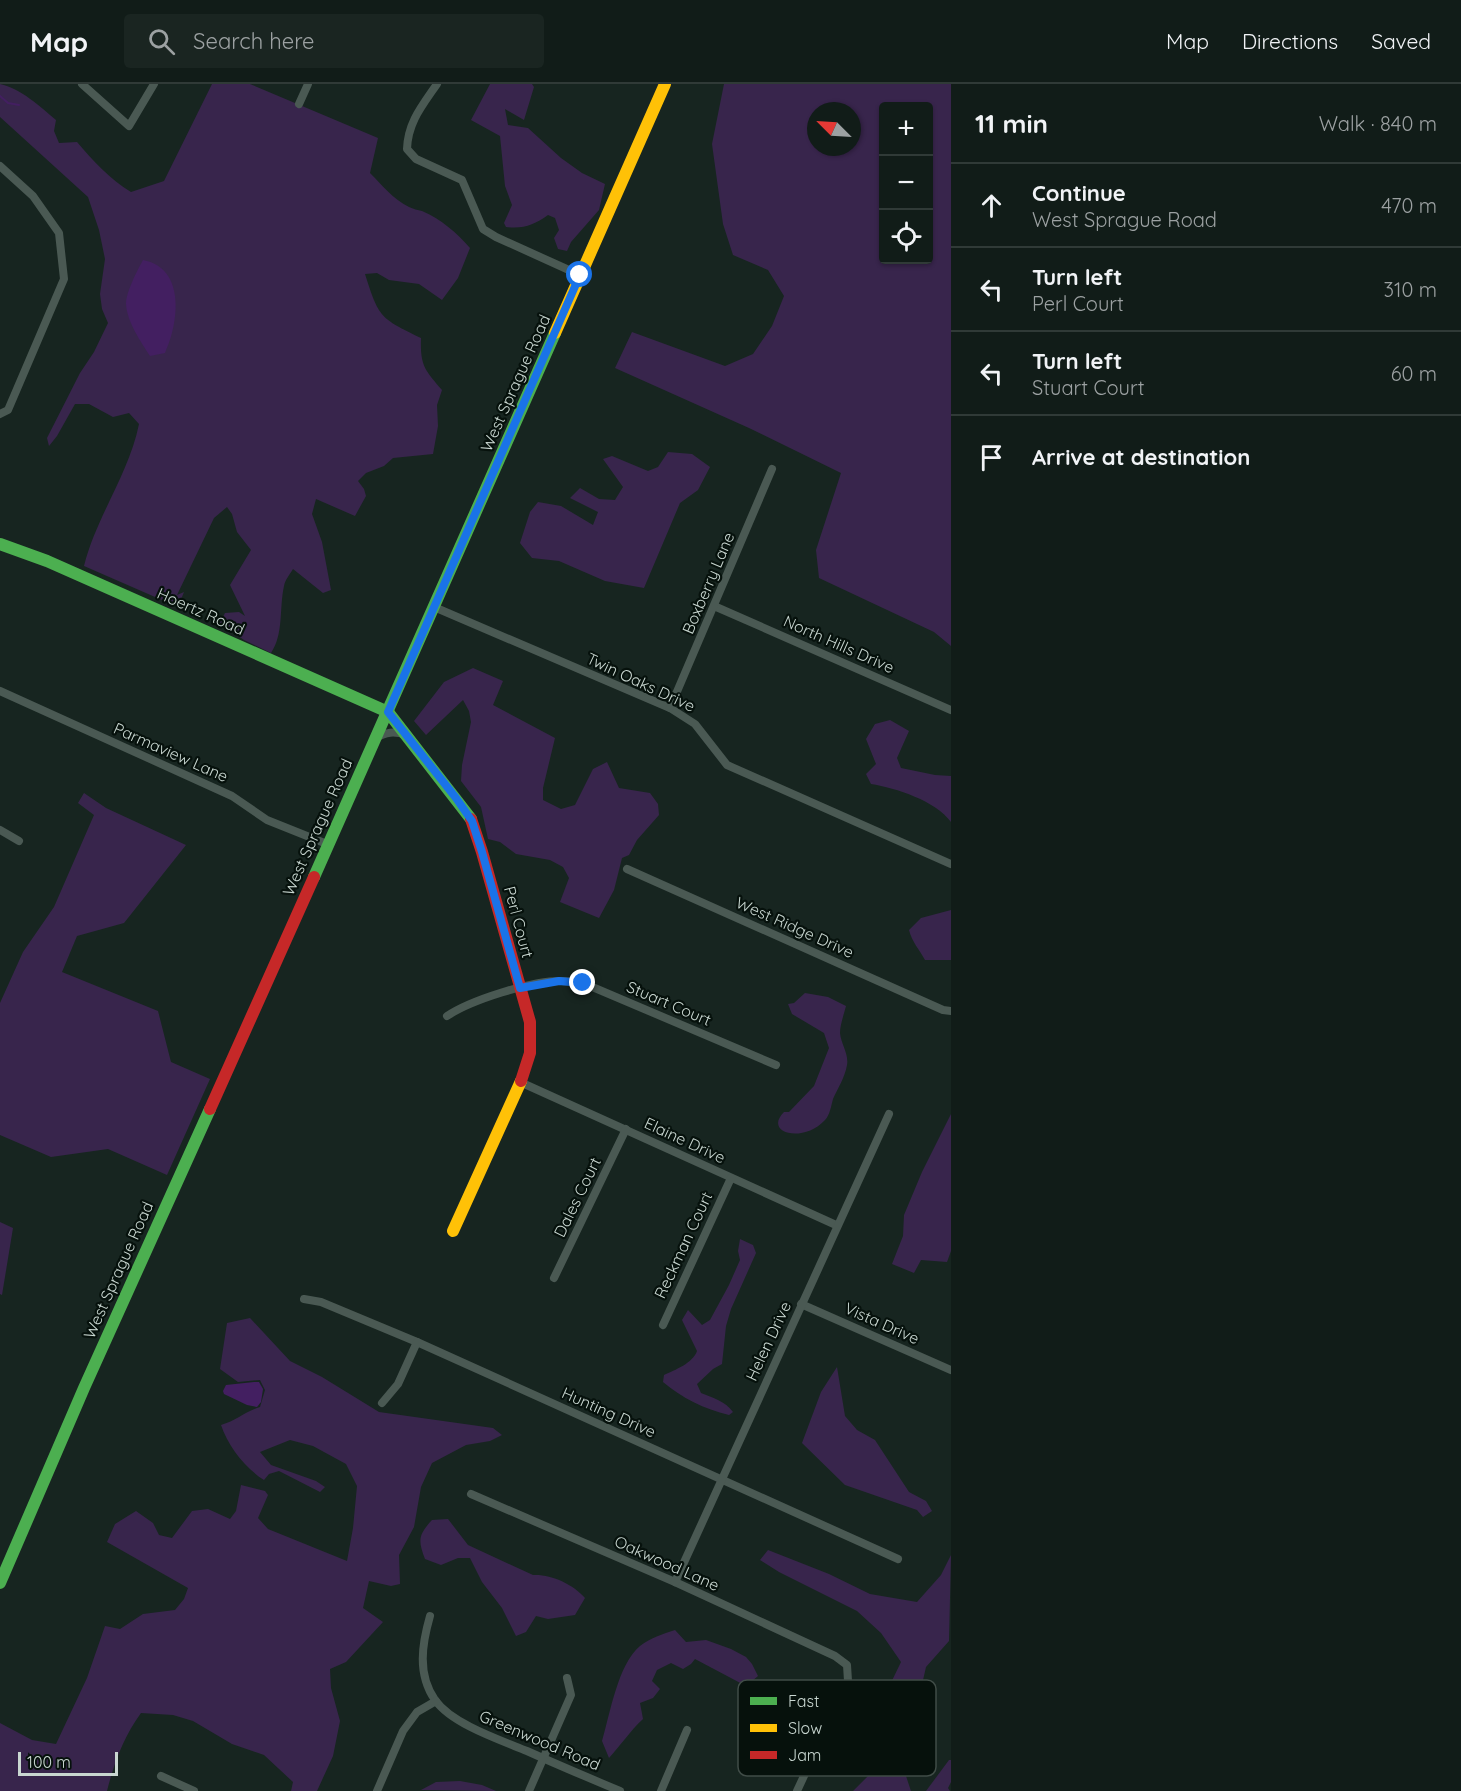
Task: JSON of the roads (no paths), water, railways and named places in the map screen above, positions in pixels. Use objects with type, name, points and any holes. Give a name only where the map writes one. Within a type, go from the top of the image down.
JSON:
[{"type":"street","points":[[82,84],[129,126],[154,84]]},
{"type":"street","points":[[299,104],[308,84]]},
{"type":"street","points":[[437,84],[418,111],[408,134],[407,149],[416,159],[462,180],[483,229],[580,275]]},
{"type":"street","name":"West Sprague Road","points":[[0,1583],[85,1385],[388,712],[665,84]]},
{"type":"street","points":[[0,166],[33,196],[58,233],[64,279],[8,410],[0,414]]},
{"type":"street","name":"Boxberry Lane","points":[[670,708],[772,469]]},
{"type":"street","name":"Hoertz Road","points":[[0,544],[47,561],[388,712]]},
{"type":"street","name":"North Hills Drive","points":[[714,606],[951,710]]},
{"type":"street","name":"Twin Oaks Drive","points":[[434,607],[670,708],[695,724],[728,765],[951,864]]},
{"type":"street","name":"Parmaview Lane","points":[[0,691],[232,796],[267,820],[327,844]]},
{"type":"street","name":"Perl Court","points":[[388,712],[472,821],[530,1022],[530,1053],[520,1082],[453,1231]]},
{"type":"street","points":[[375,739],[392,732],[407,736]]},
{"type":"street","points":[[0,830],[19,841]]},
{"type":"street","name":"West Ridge Drive","points":[[627,869],[943,1010],[951,1011]]},
{"type":"street","name":"Stuart Court","points":[[447,1016],[459,1008],[520,988],[559,981],[583,983],[776,1065]]},
{"type":"street","name":"Elaine Drive","points":[[520,1082],[836,1225]]},
{"type":"street","name":"Helen Drive","points":[[675,1582],[889,1113]]},
{"type":"street","name":"Dales Court","points":[[554,1278],[626,1129]]},
{"type":"street","name":"Reckman Court","points":[[663,1325],[731,1178]]},
{"type":"street","name":"Hunting Drive","points":[[304,1299],[321,1302],[417,1342],[898,1559]]},
{"type":"street","name":"Vista Drive","points":[[801,1304],[951,1370]]},
{"type":"street","points":[[382,1403],[398,1384],[417,1342]]},
{"type":"street","name":"Oakwood Lane","points":[[471,1494],[675,1582],[835,1656],[847,1665],[848,1680]]},
{"type":"street","points":[[377,1791],[403,1731],[417,1712],[436,1701],[426,1682],[422,1660],[424,1638],[430,1616]]},
{"type":"street","points":[[529,1791],[571,1695],[567,1678]]},
{"type":"street","name":"Greenwood Road","points":[[436,1701],[473,1729],[620,1791]]},
{"type":"street","points":[[661,1791],[687,1730]]},
{"type":"street","points":[[161,1776],[194,1791]]},
{"type":"street","name":"Oakwood Lane","points":[[797,1791],[804,1776]]},
{"type":"waterway","points":[[0,96],[8,103],[19,105]]}]
